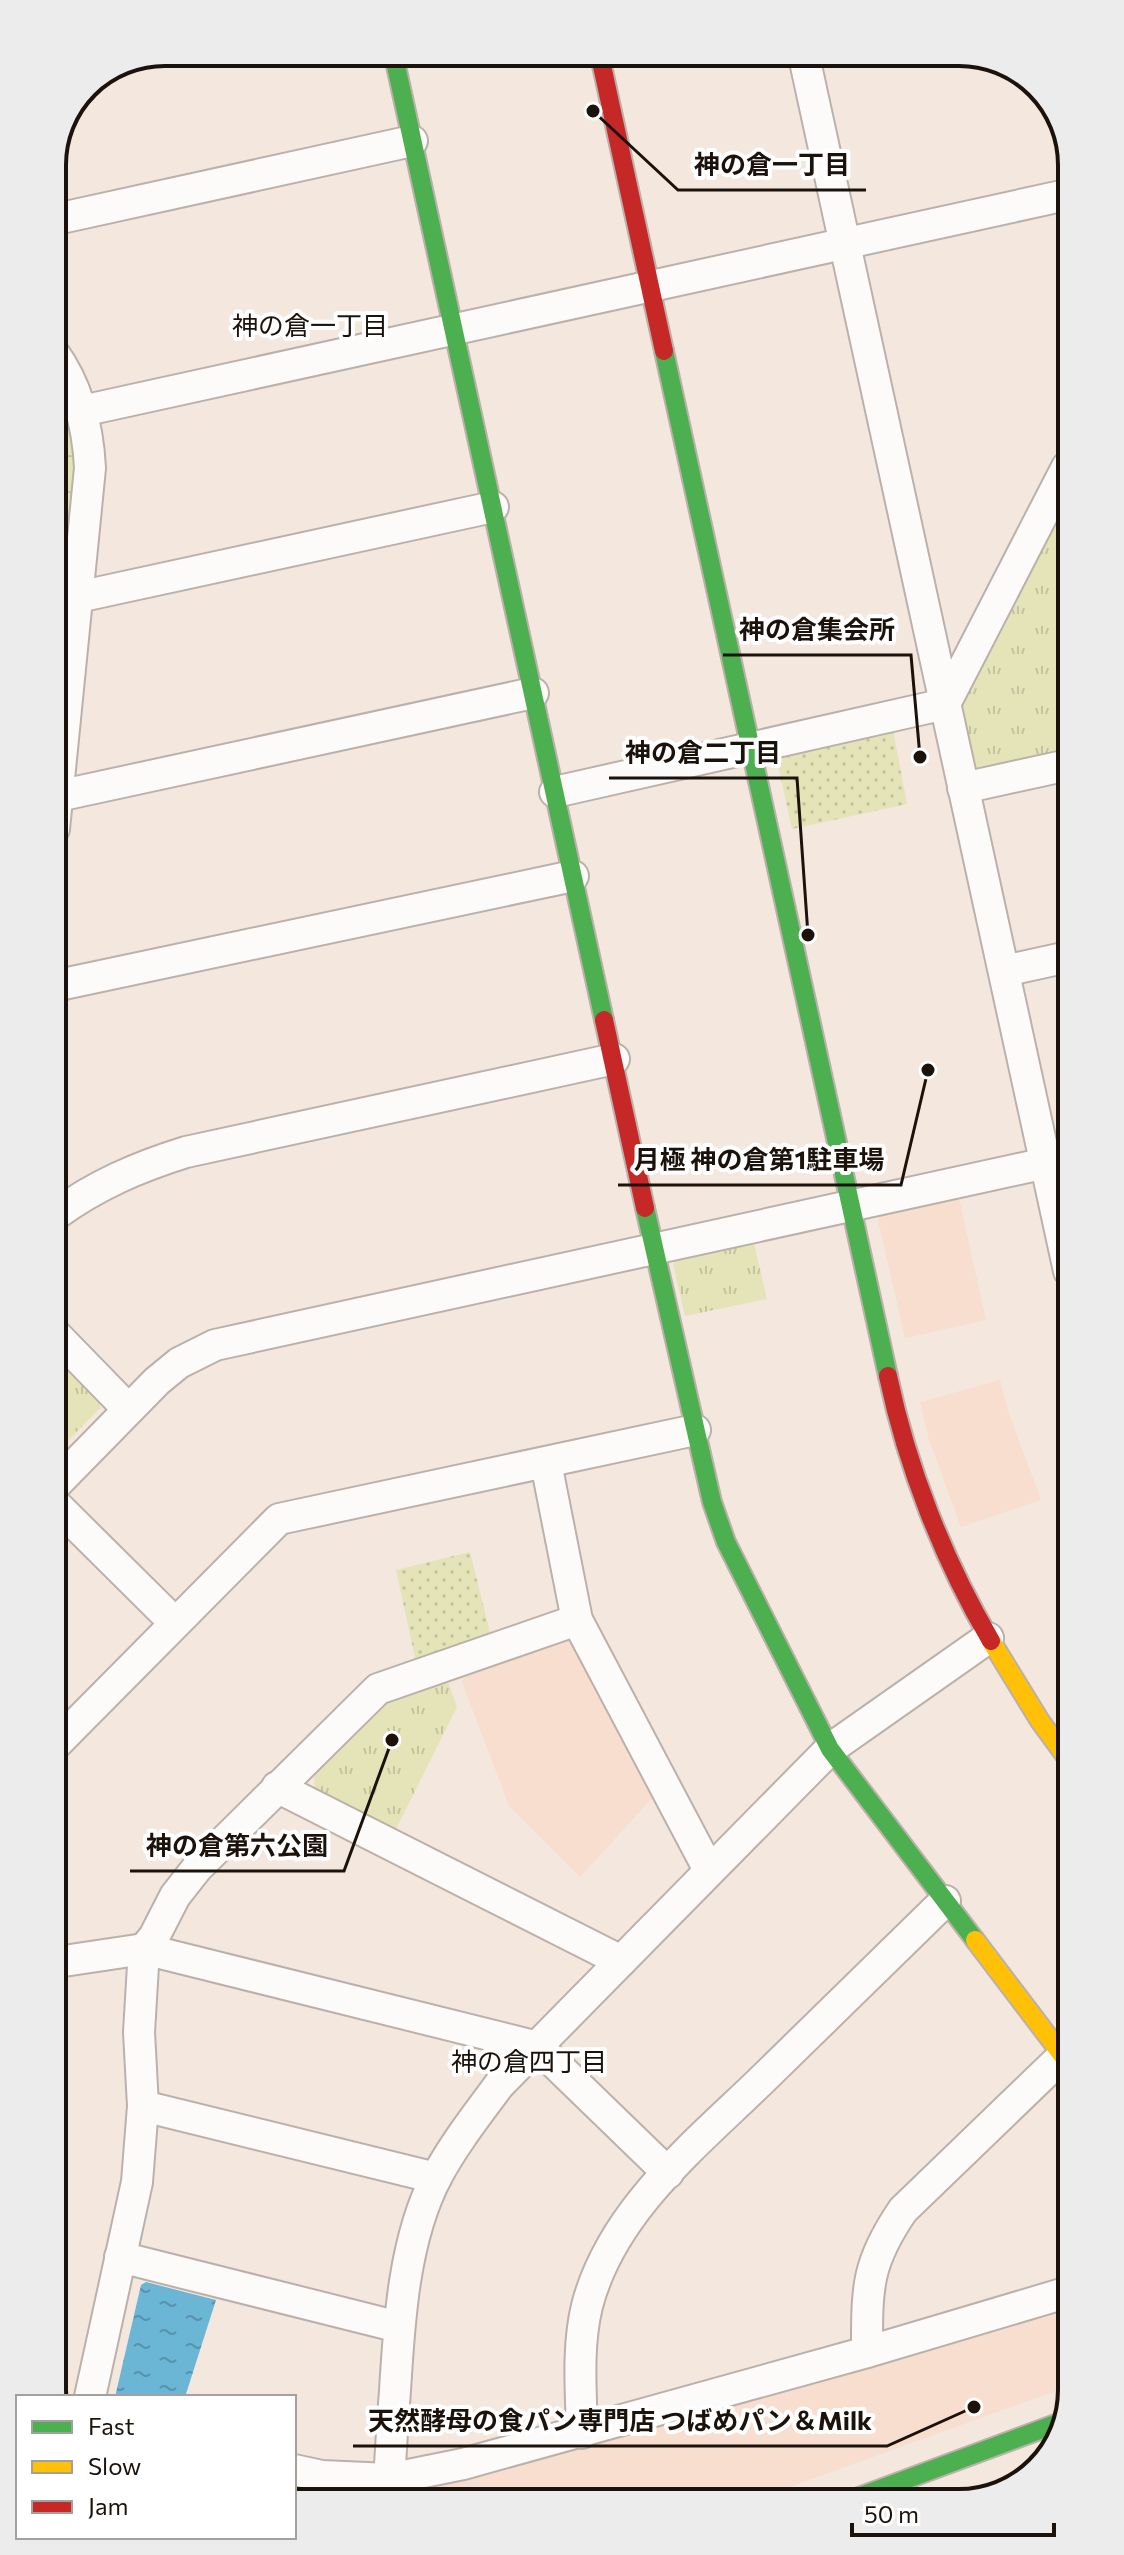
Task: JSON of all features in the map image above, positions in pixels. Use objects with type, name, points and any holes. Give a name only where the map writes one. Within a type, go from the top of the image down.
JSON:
[{"type":"street","points":[[396,66],[712,1502],[726,1542],[830,1749],[945,1901],[1058,2041]]},
{"type":"street","points":[[602,66],[878,1337],[911,1464],[945,1553],[988,1638],[1058,1747]]},
{"type":"street","points":[[66,1474],[128,1409],[179,1363],[215,1345],[1057,1160],[1004,971],[806,66]]},
{"type":"street","points":[[66,217],[412,141]]},
{"type":"street","points":[[82,411],[1058,197]]},
{"type":"street","points":[[66,371],[82,411],[90,468],[66,716]]},
{"type":"street","points":[[555,792],[945,704],[1058,484]]},
{"type":"street","points":[[78,597],[493,507]]},
{"type":"street","points":[[66,794],[533,693]]},
{"type":"street","points":[[963,788],[1058,767]]},
{"type":"street","points":[[66,983],[573,876]]},
{"type":"street","points":[[1004,971],[1058,959]]},
{"type":"street","points":[[66,1207],[112,1179],[143,1165],[186,1152],[614,1059]]},
{"type":"street","points":[[66,1345],[128,1409]]},
{"type":"street","points":[[66,1734],[279,1519],[695,1430]]},
{"type":"street","points":[[546,1463],[577,1620],[709,1870]]},
{"type":"street","points":[[66,1515],[175,1623]]},
{"type":"street","points":[[90,2395],[137,2182],[143,2106],[139,2032],[144,1949],[154,1937],[175,1896],[197,1868],[378,1689],[577,1620]]},
{"type":"street","points":[[389,2489],[405,2279],[419,2224],[436,2178],[464,2132],[499,2085],[830,1749],[988,1638]]},
{"type":"street","points":[[277,1787],[621,1961]]},
{"type":"street","points":[[582,2433],[580,2363],[587,2305],[602,2264],[622,2228],[668,2173],[945,1901]]},
{"type":"street","points":[[66,1961],[144,1949],[538,2047],[668,2173]]},
{"type":"street","points":[[867,2352],[868,2285],[887,2234],[903,2210],[1058,2061]]},
{"type":"street","points":[[143,2106],[436,2178]]},
{"type":"street","points":[[120,2257],[399,2327]]},
{"type":"street","points":[[392,2489],[463,2464],[582,2433],[1058,2295]]},
{"type":"street","points":[[880,2489],[1051,2426]]},
{"type":"street","points":[[296,2470],[384,2489]]},
{"type":"shaded area","points":[[958,1194],[986,1320],[905,1338],[878,1220],[884,1209]]},
{"type":"shaded area","points":[[1000,1380],[1008,1411],[1041,1500],[961,1527],[929,1440],[920,1402]]},
{"type":"shaded area","points":[[564,1638],[576,1643],[655,1795],[580,1877],[509,1806],[462,1682],[469,1671]]},
{"type":"shaded area","points":[[1058,2310],[1058,2390],[784,2489],[413,2489],[478,2476]]},
{"type":"green space","points":[[66,415],[75,459],[76,486],[66,583]]},
{"type":"green space","points":[[1058,511],[1058,754],[981,770],[971,764],[959,705]]},
{"type":"green space","points":[[893,730],[907,804],[792,829],[778,765],[783,754]]},
{"type":"green space","points":[[753,1239],[767,1299],[685,1316],[673,1264],[680,1254]]},
{"type":"green space","points":[[66,1362],[101,1396],[100,1408],[66,1443]]},
{"type":"green space","points":[[470,1552],[491,1636],[416,1662],[396,1570]]},
{"type":"green space","points":[[447,1679],[457,1707],[394,1833],[316,1794],[313,1771],[382,1701]]},
{"type":"water","points":[[146,2282],[216,2300],[186,2395],[115,2395],[141,2285]]},
{"type":"traffic: fast","points":[[396,66],[604,1020]]},
{"type":"traffic: fast","points":[[664,351],[888,1376]]},
{"type":"traffic: fast","points":[[645,1208],[712,1502],[726,1542],[830,1749],[975,1940]]},
{"type":"traffic: fast","points":[[880,2489],[1051,2426]]},
{"type":"traffic: slow","points":[[991,1641],[1058,1746]]},
{"type":"traffic: slow","points":[[975,1940],[1058,2049]]},
{"type":"traffic: jam","points":[[602,66],[664,351]]},
{"type":"traffic: jam","points":[[604,1020],[645,1208]]},
{"type":"traffic: jam","points":[[888,1376],[906,1445],[929,1513],[958,1579],[991,1641]]},
{"type":"place","name":"神の倉一丁目","points":[[593,111]]},
{"type":"place","name":"神の倉集会所","points":[[920,757]]},
{"type":"place","name":"神の倉二丁目","points":[[808,935]]},
{"type":"place","name":"月極 神の倉第1駐車場","points":[[928,1070]]},
{"type":"place","name":"神の倉第六公園","points":[[392,1740]]},
{"type":"place","name":"天然酵母の食パン専門店 つばめパン＆Milk","points":[[974,2407]]},
{"type":"district","name":"神の倉一丁目","points":[[310,326]]},
{"type":"district","name":"神の倉四丁目","points":[[529,2062]]}]
